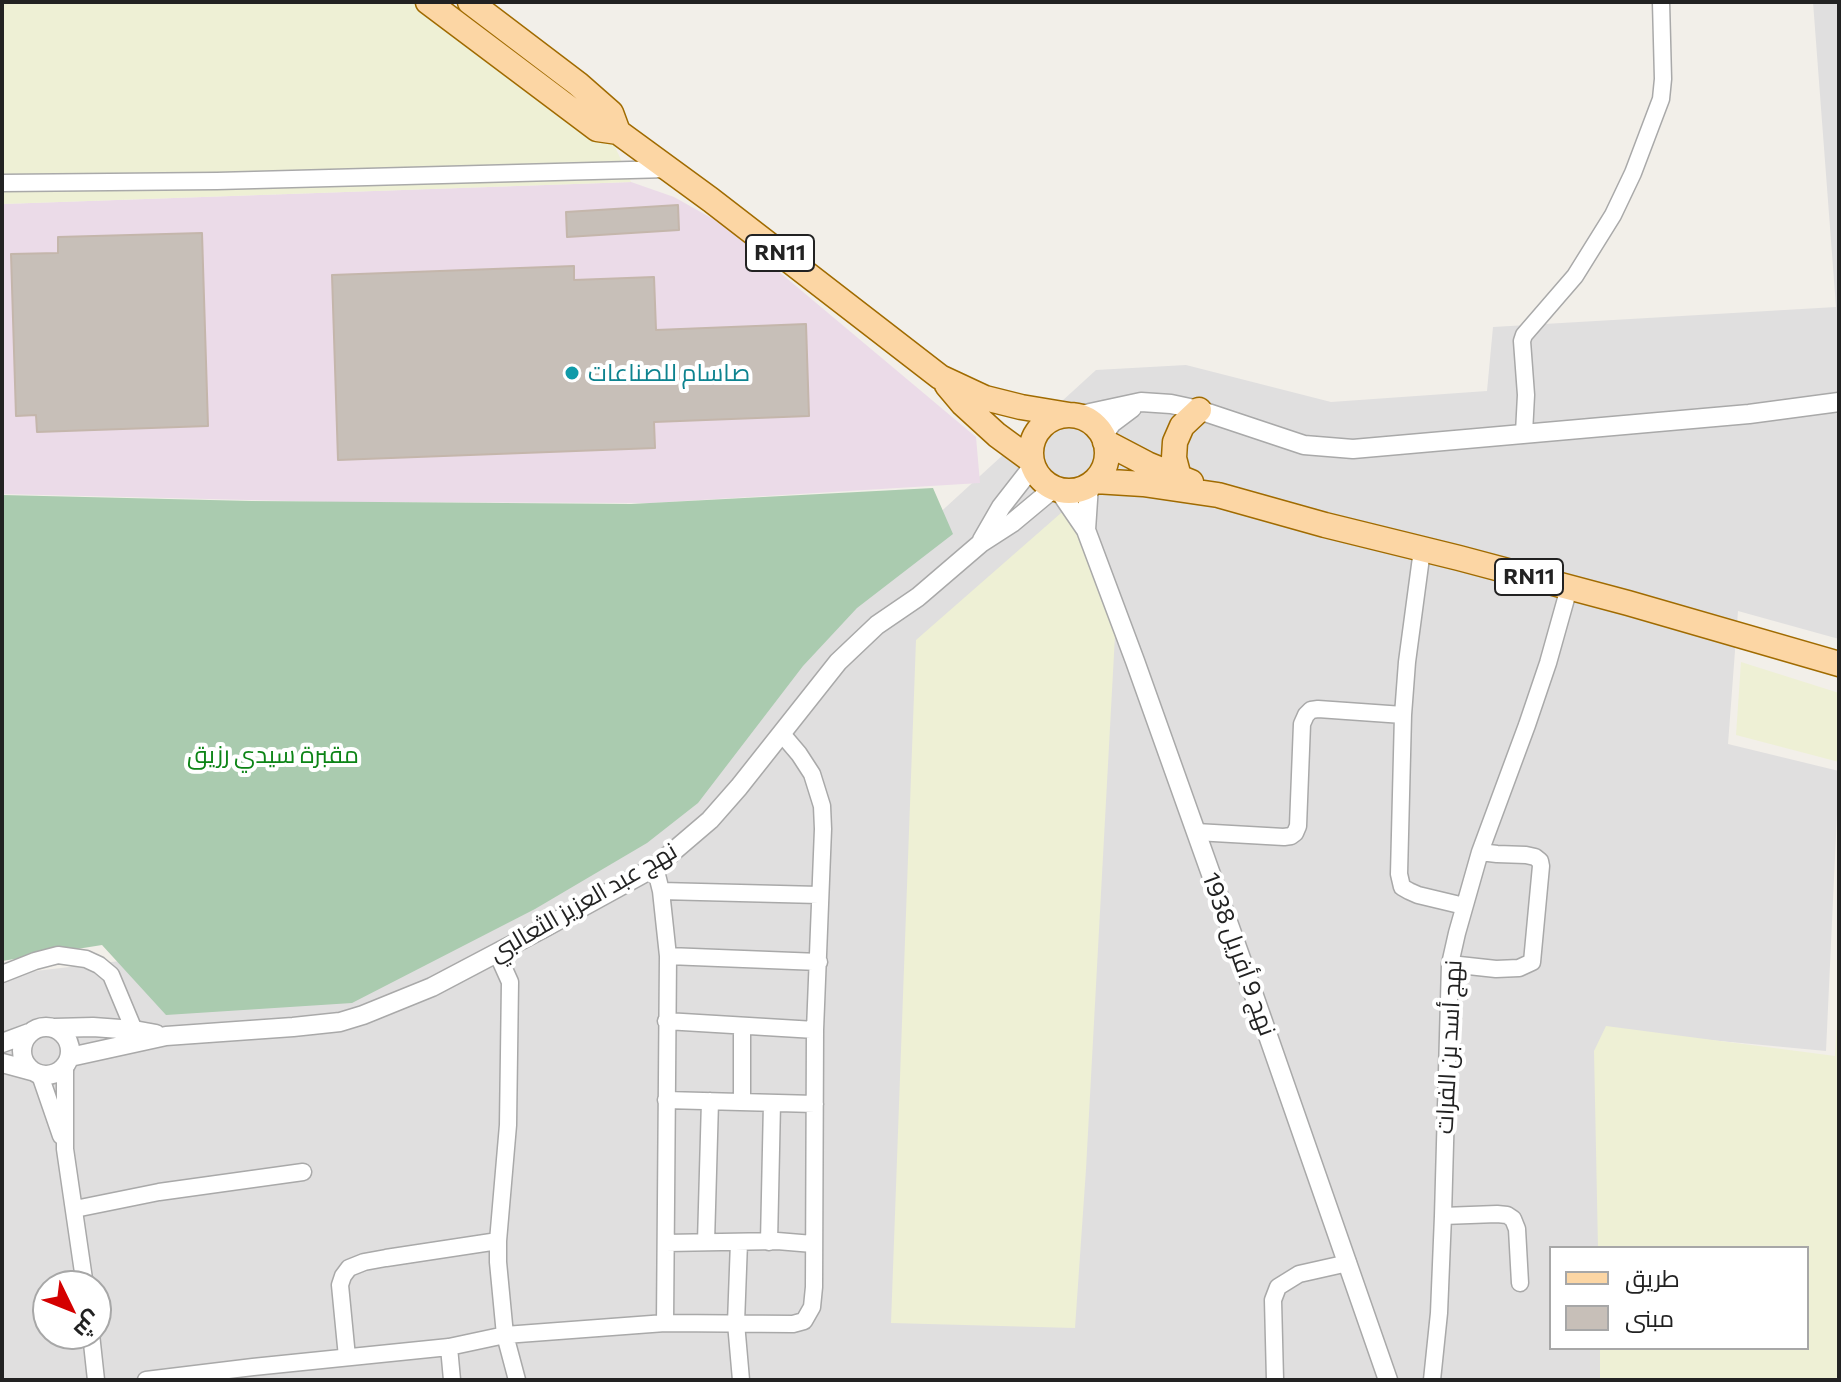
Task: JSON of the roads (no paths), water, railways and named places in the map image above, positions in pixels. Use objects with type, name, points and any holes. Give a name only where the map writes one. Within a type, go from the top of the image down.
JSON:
[{"type":"main road","name":"RN11","points":[[428,2],[597,129],[618,132],[669,169],[940,377],[978,419],[1032,463],[1040,478],[1056,488],[1069,491],[1092,483],[1143,484],[1218,495],[1459,558],[1839,664]]},
{"type":"main road","name":"RN11","points":[[470,2],[578,84],[611,113],[618,132]]},
{"type":"main road","name":"RN11","points":[[940,377],[985,398],[1089,421],[1104,439],[1147,464],[1218,495]]},
{"type":"main road","points":[[1179,477],[1174,458],[1175,442],[1182,426],[1199,410]]},
{"type":"main road","points":[[1032,463],[1033,442],[1040,428],[1053,418],[1072,415]]},
{"type":"main road","points":[[1092,483],[1106,460],[1104,439]]},
{"type":"street","points":[[1524,433],[1526,395],[1522,341],[1531,325],[1575,276],[1613,215],[1633,173],[1661,99],[1661,2]]},
{"type":"street","points":[[2,183],[217,181],[669,169]]},
{"type":"street","points":[[1072,415],[1141,402],[1171,404],[1199,410],[1304,445],[1353,449],[1749,414],[1839,402]]},
{"type":"street","points":[[1104,439],[1112,423],[1141,402]]},
{"type":"street","points":[[981,543],[1001,507],[1032,463]]},
{"type":"street","points":[[1086,530],[1092,483]]},
{"type":"street","points":[[981,543],[1056,488],[1086,530]]},
{"type":"street","name":"نهج 9 أفريل 1938","points":[[1086,530],[1196,832],[1388,1380]]},
{"type":"street","name":"نهج عبد العزيز الثعالبي","points":[[67,1062],[166,1036],[340,1022],[363,1015],[432,987],[655,867],[710,820],[838,662],[877,625],[918,597],[981,543]]},
{"type":"street","points":[[1422,550],[1403,715],[1400,881],[1402,887],[1418,895],[1464,906]]},
{"type":"street","name":"نهج أسد بن الفرات","points":[[1432,1380],[1439,1313],[1450,964],[1480,852],[1531,712],[1569,588]]},
{"type":"street","points":[[1196,832],[1291,836],[1298,826],[1302,724],[1306,715],[1318,709],[1403,715]]},
{"type":"street","points":[[146,1380],[449,1347],[505,1335],[665,1323],[793,1324],[804,1321],[812,1307],[815,1272],[815,1030],[823,829],[822,806],[812,774],[782,734]]},
{"type":"street","points":[[1450,964],[1496,969],[1519,968],[1532,962],[1540,861],[1526,855],[1480,852]]},
{"type":"street","points":[[655,867],[661,891],[668,956],[665,1323]]},
{"type":"street","points":[[661,891],[819,895]]},
{"type":"street","points":[[497,953],[510,982],[508,1125],[498,1241],[499,1278],[505,1335],[517,1380]]},
{"type":"street","points":[[2,974],[58,955],[86,959],[111,975],[134,1030]]},
{"type":"street","points":[[668,956],[819,962]]},
{"type":"street","points":[[666,1021],[815,1030]]},
{"type":"street","points":[[742,1026],[742,1102]]},
{"type":"street","points":[[2,1043],[41,1027],[54,1028],[70,1047],[65,1149],[83,1270]]},
{"type":"street","name":"نهج عبد العزيز الثعالبي","points":[[54,1028],[93,1027],[166,1036]]},
{"type":"street","points":[[29,1033],[22,1053],[25,1063],[36,1073],[65,1149]]},
{"type":"street","points":[[2,1063],[49,1075],[58,1072],[67,1062]]},
{"type":"street","points":[[666,1100],[815,1104]]},
{"type":"street","points":[[706,1242],[710,1101]]},
{"type":"street","points":[[769,1242],[772,1103]]},
{"type":"street","points":[[75,1209],[159,1192],[303,1172]]},
{"type":"street","points":[[1443,1216],[1497,1214],[1513,1219],[1517,1229],[1520,1283]]},
{"type":"street","points":[[347,1357],[340,1285],[349,1268],[386,1258],[498,1241]]},
{"type":"street","points":[[739,1242],[736,1323],[741,1380]]},
{"type":"street","points":[[666,1243],[813,1244]]},
{"type":"street","points":[[1275,1380],[1273,1300],[1278,1287],[1299,1274],[1348,1263]]},
{"type":"street","points":[[449,1347],[452,1380]]},
{"type":"street","points":[[93,1350],[96,1380]]},
{"type":"place","name":"صاسام للصناعات","points":[[572,373]]},
{"type":"park label","name":"مقبرة سيدي رزيق","points":[[273,755]]}]
